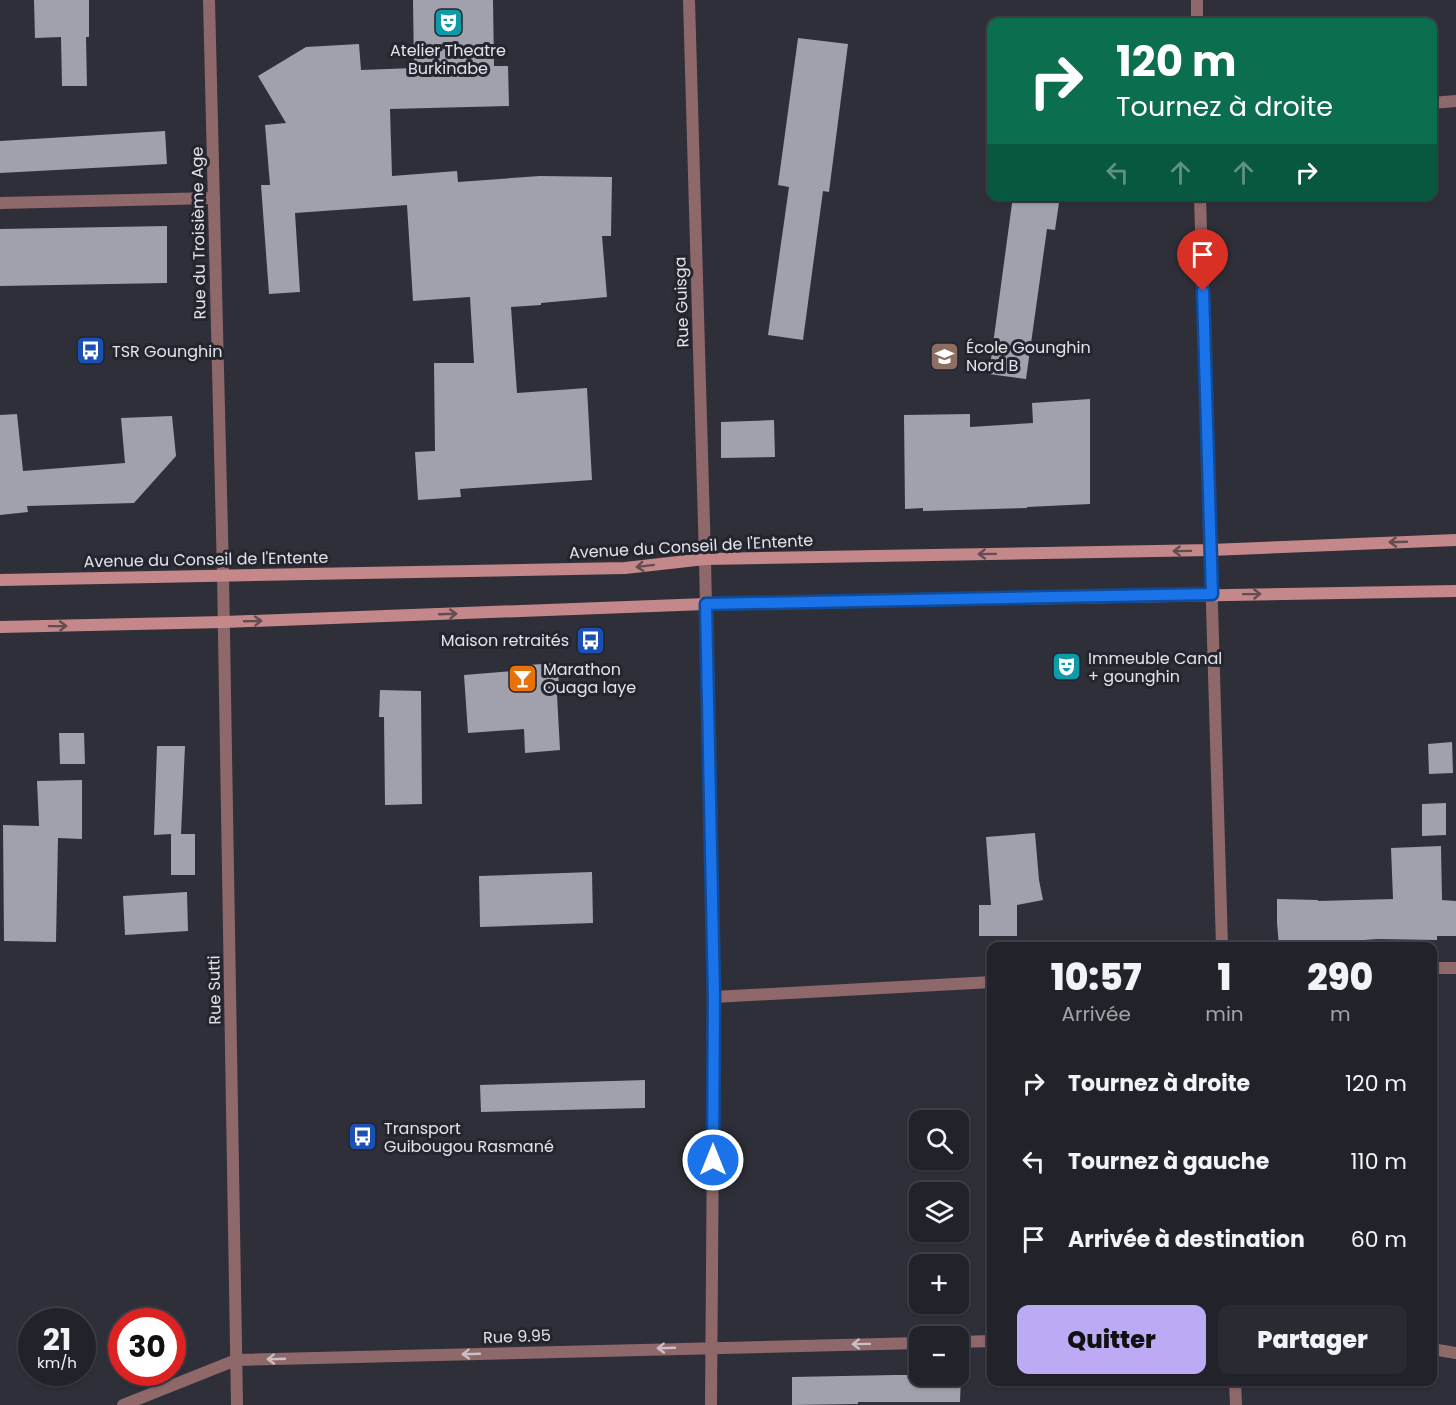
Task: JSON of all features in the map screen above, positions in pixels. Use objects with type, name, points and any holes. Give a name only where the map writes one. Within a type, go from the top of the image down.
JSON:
[{"type":"street","name":"Rue du Troisième Age","points":[[209,0],[223,574]]},
{"type":"street","name":"Rue Guisga","points":[[689,0],[705,559],[714,997],[711,1405]]},
{"type":"street","points":[[1197,0],[1197,18]]},
{"type":"street","points":[[1437,103],[1456,101]]},
{"type":"street","points":[[0,203],[214,198]]},
{"type":"street","points":[[1200,201],[1222,942]]},
{"type":"street","name":"Avenue du Conseil de l'Entente","points":[[0,580],[626,568],[705,559],[1211,550],[1456,540]]},
{"type":"street","name":"Rue Sutti","points":[[223,574],[237,1405]]},
{"type":"street","points":[[0,627],[224,622],[706,604],[1456,591]]},
{"type":"street","points":[[1437,968],[1456,968]]},
{"type":"street","points":[[714,997],[987,982]]},
{"type":"street","points":[[969,1342],[987,1341]]},
{"type":"street","name":"Rue 9.95","points":[[123,1405],[237,1360],[909,1343]]},
{"type":"street","points":[[1437,1350],[1456,1353]]},
{"type":"street","points":[[1235,1386],[1236,1405]]},
{"type":"building","points":[[34,0],[89,0],[89,37],[86,37],[87,86],[62,86],[61,37],[35,38]]},
{"type":"building","points":[[413,0],[493,0],[494,66],[508,66],[509,106],[390,109],[392,176],[457,171],[458,182],[540,176],[612,177],[611,236],[602,236],[607,297],[511,307],[517,393],[587,388],[592,480],[460,489],[461,497],[418,500],[415,452],[435,451],[434,363],[474,363],[470,297],[413,301],[407,205],[295,213],[300,292],[269,294],[261,185],[270,185],[265,125],[286,123],[258,76],[306,47],[359,44],[361,70],[414,68]]},
{"type":"building","points":[[798,38],[848,44],[829,192],[823,191],[803,340],[768,335],[789,187],[778,185]]},
{"type":"building","points":[[165,131],[167,164],[0,173],[0,141]]},
{"type":"building","points":[[1012,201],[1059,201],[1055,230],[1047,229],[1026,379],[989,374]]},
{"type":"building","points":[[167,226],[167,283],[0,286],[0,229]]},
{"type":"building","points":[[1090,399],[1090,504],[923,511],[923,508],[905,509],[904,415],[970,414],[970,427],[1033,423],[1032,403]]},
{"type":"building","points":[[17,414],[23,471],[125,463],[121,418],[172,416],[176,456],[134,503],[27,506],[28,512],[0,515],[0,415]]},
{"type":"building","points":[[774,420],[775,457],[721,458],[721,422]]},
{"type":"building","points":[[558,663],[560,750],[525,753],[524,729],[468,733],[464,675],[513,671],[512,666]]},
{"type":"building","points":[[380,690],[421,691],[422,804],[385,805],[384,717],[379,717]]},
{"type":"building","points":[[59,733],[84,733],[85,764],[60,764]]},
{"type":"building","points":[[1452,742],[1453,773],[1429,774],[1428,744]]},
{"type":"building","points":[[157,746],[185,746],[181,834],[195,834],[195,875],[171,875],[171,834],[154,835]]},
{"type":"building","points":[[82,780],[82,839],[58,838],[56,942],[4,941],[3,825],[39,826],[37,781]]},
{"type":"building","points":[[1446,803],[1446,835],[1422,836],[1422,804]]},
{"type":"building","points":[[1035,833],[1043,900],[1017,905],[1017,936],[979,936],[979,905],[991,905],[986,837]]},
{"type":"building","points":[[1441,846],[1442,900],[1456,901],[1456,936],[1437,936],[1437,940],[1279,942],[1277,899],[1318,901],[1393,899],[1391,848]]},
{"type":"building","points":[[592,872],[593,923],[480,927],[479,876]]},
{"type":"building","points":[[187,892],[188,931],[125,935],[123,896]]},
{"type":"building","points":[[645,1080],[645,1108],[481,1112],[480,1085]]},
{"type":"building","points":[[909,1375],[909,1386],[961,1386],[960,1402],[858,1402],[858,1404],[792,1405],[792,1377]]},
{"type":"place","name":"Atelier Theatre Burkinabe","points":[[448,22]]},
{"type":"place","name":"TSR Gounghin","points":[[91,351]]},
{"type":"place","name":"École Gounghin Nord B","points":[[945,356]]},
{"type":"place","name":"Maison retraités","points":[[590,640]]},
{"type":"place","name":"Immeuble Canal + gounghin","points":[[1067,667]]},
{"type":"place","name":"Marathon Ouaga laye","points":[[522,678]]},
{"type":"place","name":"Transport Guibougou Rasmané","points":[[363,1137]]},
{"type":"route","points":[[713,1160],[714,997],[706,604],[1212,594],[1203,291]]}]
